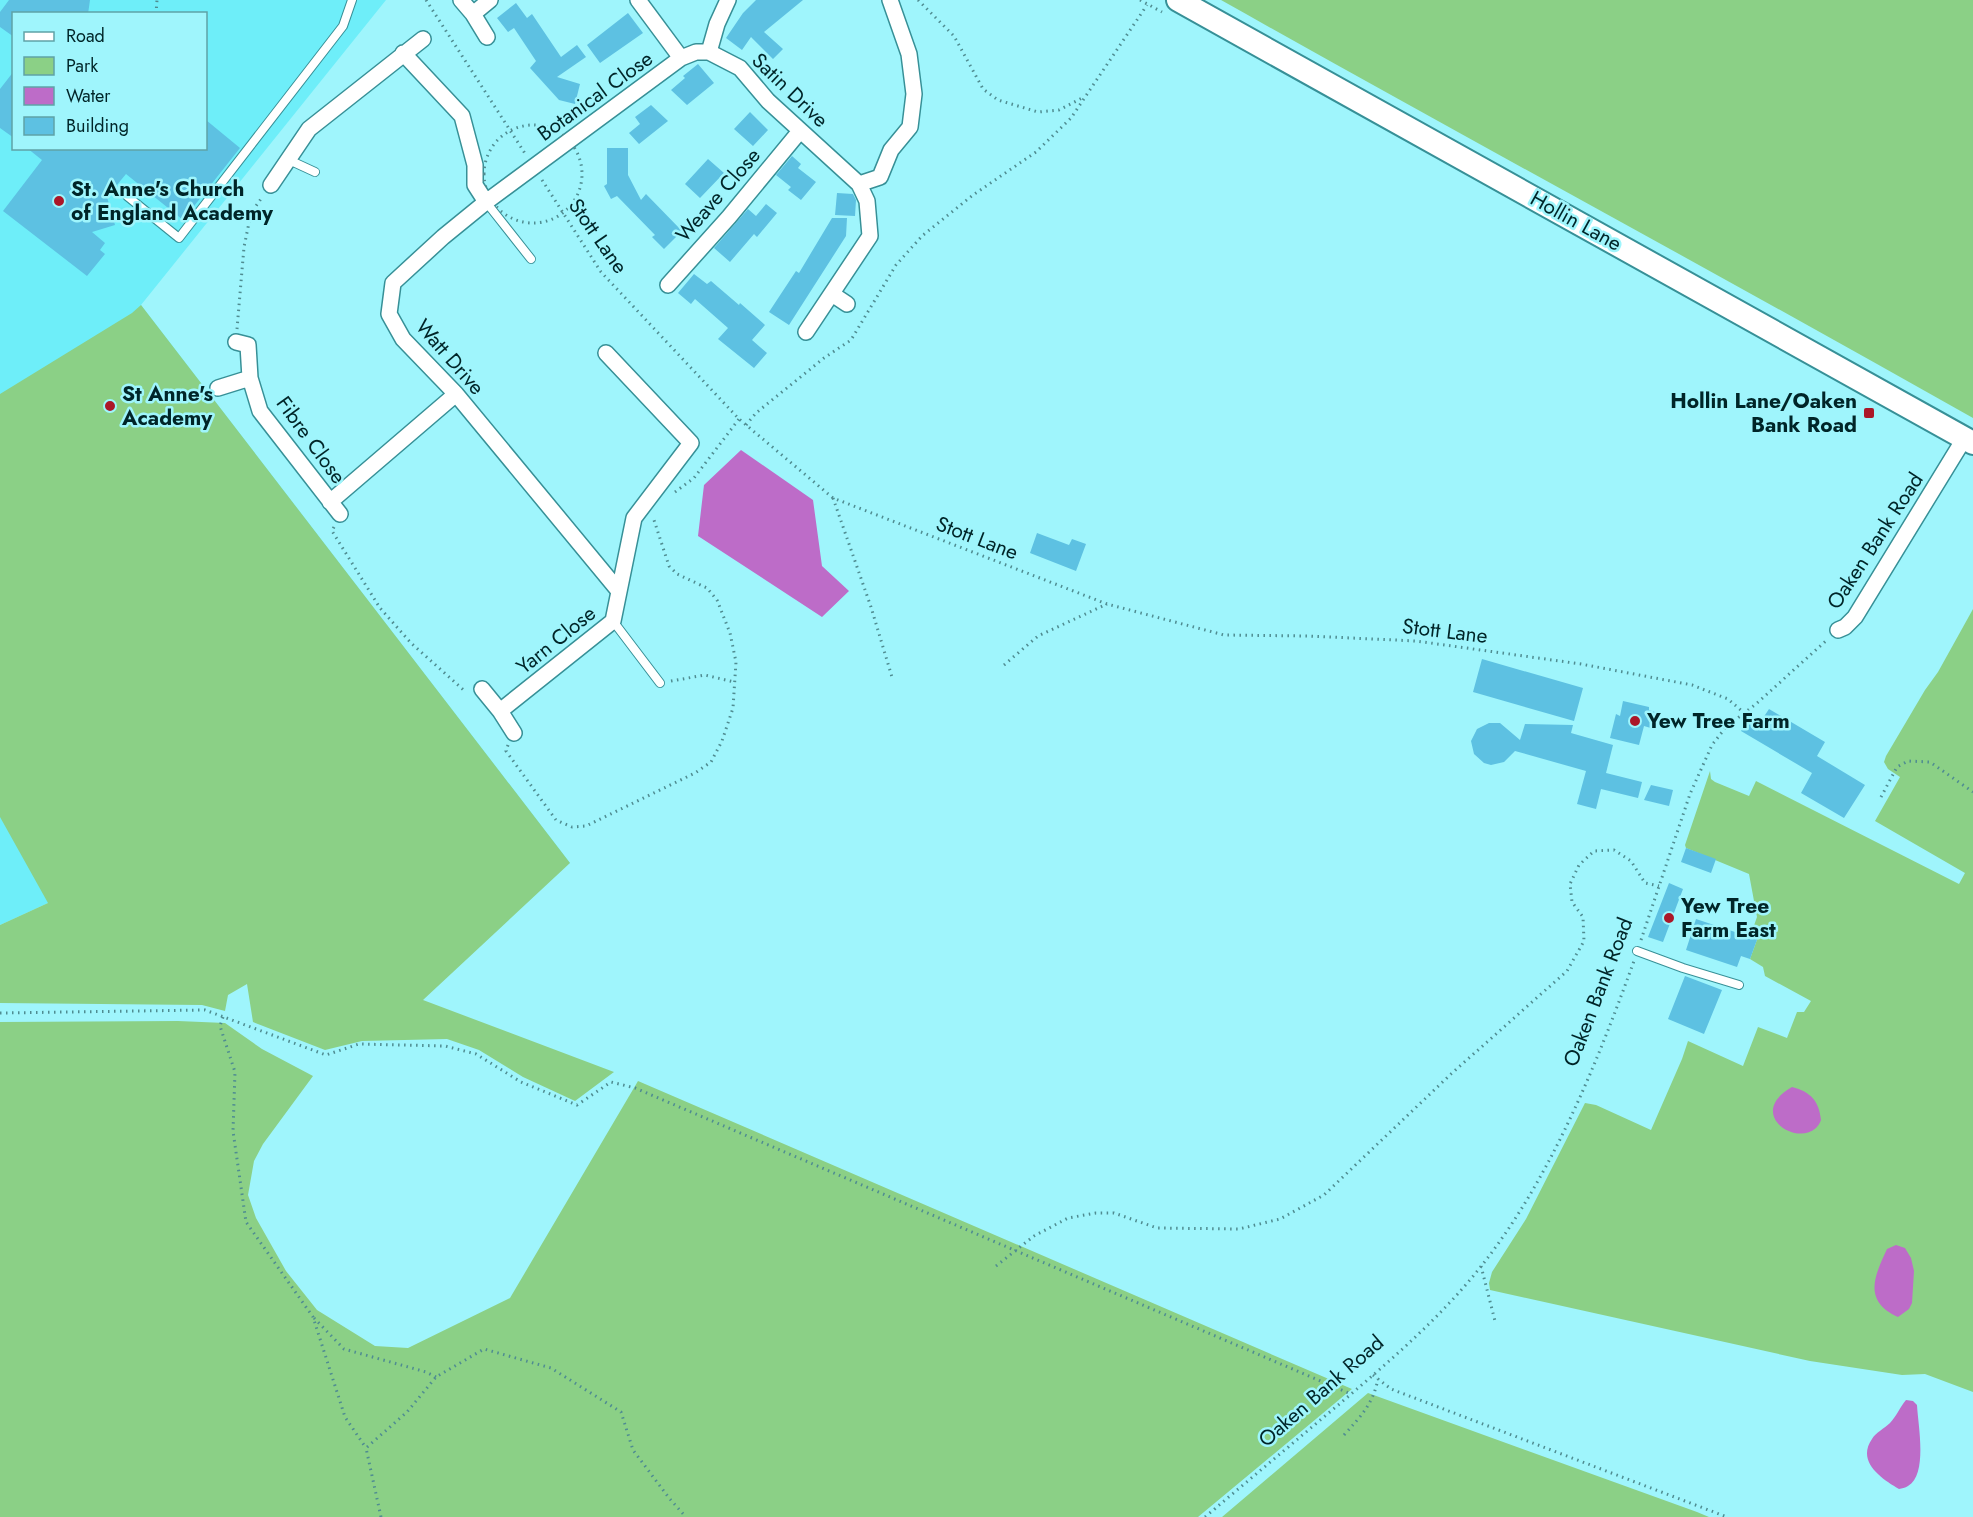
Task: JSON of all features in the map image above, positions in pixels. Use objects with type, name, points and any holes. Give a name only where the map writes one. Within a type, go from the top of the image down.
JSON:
[{"type":"main road","name":"Hollin Lane","points":[[1178,0],[1969,441]]},
{"type":"street","points":[[461,0],[487,37]]},
{"type":"street","points":[[473,14],[489,0]]},
{"type":"street","points":[[638,0],[681,58],[696,52],[709,52],[717,24],[728,0]]},
{"type":"street","points":[[806,332],[870,236],[867,201],[859,184],[880,177],[891,150],[910,127],[914,94],[909,54],[890,0]]},
{"type":"street","points":[[271,185],[309,129],[423,39]]},
{"type":"street","name":"Satin Drive","points":[[709,52],[740,68],[768,101],[859,184]]},
{"type":"street","points":[[403,53],[462,116],[475,165],[475,185],[486,202]]},
{"type":"street","name":"Botanical Close","points":[[533,167],[681,58]]},
{"type":"street","name":"Weave Close","points":[[668,285],[729,217],[800,131]]},
{"type":"street","name":"Watt Drive","points":[[533,167],[443,237],[393,283],[389,314],[403,339],[456,394],[618,590]]},
{"type":"street","points":[[832,294],[847,304]]},
{"type":"street","name":"Fibre Close","points":[[236,342],[248,345],[250,378],[260,411],[335,508],[456,394]]},
{"type":"street","name":"Yarn Close","points":[[500,711],[614,621],[618,590],[634,518],[691,443],[606,353]]},
{"type":"street","points":[[218,388],[250,378]]},
{"type":"street","name":"Oaken Bank Road","points":[[1838,630],[1845,627],[1855,617],[1969,441]]},
{"type":"street","points":[[483,689],[514,733]]},
{"type":"lane","points":[[127,196],[179,238],[343,26],[351,0]]},
{"type":"lane","points":[[290,160],[315,172]]},
{"type":"lane","points":[[486,202],[531,259]]},
{"type":"lane","points":[[614,621],[660,683]]},
{"type":"lane","points":[[1637,951],[1739,985]]},
{"type":"path","name":"Stott Lane","points":[[426,0],[601,272],[746,425],[833,498],[1107,604],[1224,635],[1308,636],[1416,642],[1581,664],[1692,685],[1728,699],[1743,712]]},
{"type":"path","points":[[918,0],[954,36],[983,89],[998,100],[1038,112],[1059,110],[1085,96]]},
{"type":"path","points":[[746,425],[756,413],[824,358],[851,340],[896,265],[922,236],[973,195],[1036,152],[1071,118],[1147,4]]},
{"type":"path","points":[[236,342],[244,247],[251,213],[271,185]]},
{"type":"path","points":[[833,498],[871,607],[892,677]]},
{"type":"path","points":[[335,508],[332,531],[380,608],[411,643],[467,693],[483,689]]},
{"type":"path","points":[[1004,665],[1038,636],[1107,604]]},
{"type":"path","name":"Oaken Bank Road","points":[[1205,1517],[1373,1375],[1433,1319],[1481,1266],[1523,1205],[1564,1130],[1604,1043],[1700,768],[1712,745],[1726,727],[1756,704],[1838,630]]},
{"type":"path","points":[[660,683],[705,675],[734,682]]},
{"type":"path","points":[[1881,797],[1897,767],[1908,761],[1930,762],[1973,792]]},
{"type":"path","points":[[996,1266],[1034,1236],[1068,1218],[1096,1213],[1114,1214],[1158,1228],[1239,1229],[1280,1219],[1324,1194],[1451,1074],[1567,971],[1584,941],[1583,917],[1572,902],[1570,884],[1579,865],[1594,851],[1614,850],[1631,861],[1645,883],[1659,886]]},
{"type":"path","points":[[0,1013],[206,1010],[326,1056],[358,1044],[445,1047],[476,1054],[521,1082],[577,1105],[611,1082],[635,1088],[1351,1394]]},
{"type":"path","points":[[223,1017],[220,1026],[235,1072],[233,1131],[246,1222],[313,1317],[344,1348],[436,1377]]},
{"type":"path","points":[[1481,1266],[1495,1321]]},
{"type":"path","points":[[313,1317],[345,1417],[366,1448],[381,1517]]},
{"type":"path","points":[[366,1448],[407,1412],[436,1377],[484,1349],[550,1368],[621,1412],[633,1450],[686,1517]]},
{"type":"path","points":[[1373,1375],[1391,1389],[1727,1517]]},
{"type":"path","points":[[1344,1435],[1366,1411],[1375,1395],[1378,1379]]},
{"type":"shaded area","name":"St Anne's Academy","points":[[0,0],[386,0],[141,305],[570,863],[48,903],[0,925]]},
{"type":"green space","points":[[1221,0],[1973,0],[1973,418],[1786,313]]},
{"type":"green space","name":"St Anne's Academy","points":[[141,305],[570,863],[423,1000],[614,1072],[575,1101],[523,1077],[479,1050],[447,1039],[362,1041],[325,1050],[253,1022],[247,984],[228,995],[225,1011],[202,1005],[0,1003],[0,925],[48,903],[0,817],[0,394],[132,313]]},
{"type":"green space","points":[[1973,609],[1973,1392],[1925,1374],[1902,1375],[1810,1361],[1490,1290],[1492,1272],[1526,1219],[1585,1103],[1596,1105],[1651,1130],[1688,1041],[1743,1066],[1758,1027],[1787,1038],[1797,1012],[1804,1012],[1811,1001],[1765,976],[1763,967],[1750,959],[1758,937],[1751,934],[1757,917],[1749,874],[1686,848],[1685,845],[1710,771],[1711,779],[1715,782],[1749,796],[1756,781],[1959,884],[1965,873],[1875,821],[1900,777],[1888,769],[1884,762],[1886,756],[1938,672]]},
{"type":"green space","points":[[0,1022],[225,1023],[262,1049],[313,1076],[263,1144],[254,1161],[248,1195],[256,1218],[286,1271],[317,1310],[375,1346],[408,1348],[510,1298],[638,1081],[1352,1389],[1198,1517],[0,1517]]},
{"type":"green space","points":[[1368,1393],[1697,1512],[1709,1517],[1222,1517]]},
{"type":"water","points":[[741,450],[813,500],[822,566],[849,591],[822,617],[698,536],[704,485]]},
{"type":"water","points":[[1792,1087],[1813,1098],[1820,1113],[1821,1121],[1816,1128],[1807,1133],[1787,1130],[1774,1116],[1773,1107],[1779,1097]]},
{"type":"water","points":[[1896,1245],[1905,1248],[1911,1258],[1914,1271],[1912,1303],[1909,1309],[1898,1317],[1880,1304],[1874,1288],[1878,1269],[1887,1249]]},
{"type":"water","points":[[1906,1400],[1913,1401],[1917,1405],[1920,1460],[1914,1480],[1908,1486],[1899,1489],[1873,1469],[1867,1455],[1868,1447],[1874,1437],[1892,1421]]},
{"type":"building","points":[[9,0],[90,0],[88,12],[12,12],[12,36],[0,27],[0,12]]},
{"type":"building","points":[[756,0],[803,0],[764,32],[783,49],[773,59],[751,37],[742,50],[726,38],[743,13]]},
{"type":"building","points":[[516,3],[527,18],[532,14],[561,57],[577,45],[586,57],[557,77],[580,84],[575,104],[559,100],[530,68],[536,61],[514,28],[508,32],[497,18]]},
{"type":"building","points":[[628,13],[643,33],[600,63],[587,45]]},
{"type":"building","points":[[698,64],[714,83],[687,105],[671,90]]},
{"type":"building","points":[[12,74],[12,137],[0,128],[0,89]]},
{"type":"building","points":[[651,105],[668,121],[639,144],[629,133],[640,124],[635,117]]},
{"type":"building","points":[[750,112],[768,130],[753,146],[734,129]]},
{"type":"building","name":"St. Anne's Church of England Academy","points":[[207,121],[240,148],[183,220],[126,174],[107,197],[115,225],[92,232],[105,243],[100,250],[105,254],[87,276],[3,211],[42,160],[30,150],[207,150]]},
{"type":"building","points":[[607,148],[628,148],[628,175],[641,200],[646,194],[682,231],[664,249],[652,237],[655,235],[617,196],[611,199],[604,186],[607,184]]},
{"type":"building","points":[[792,156],[801,164],[798,168],[816,182],[801,200],[788,190],[791,187],[776,175]]},
{"type":"building","points":[[708,159],[724,173],[700,198],[685,184]]},
{"type":"building","points":[[837,193],[853,194],[856,200],[855,216],[835,215]]},
{"type":"building","points":[[766,204],[777,213],[757,237],[754,234],[730,262],[714,248],[748,209],[756,216]]},
{"type":"building","points":[[832,218],[847,218],[846,236],[789,325],[769,312],[796,271],[799,273]]},
{"type":"building","points":[[694,274],[707,284],[711,281],[765,325],[752,340],[767,353],[754,368],[718,339],[728,328],[695,299],[691,304],[678,293]]},
{"type":"building","points":[[1037,533],[1069,545],[1072,539],[1086,544],[1076,571],[1030,553]]},
{"type":"building","points":[[1482,659],[1583,688],[1574,721],[1473,692]]},
{"type":"building","name":"Yew Tree Farm","points":[[1623,701],[1649,707],[1649,710],[1658,713],[1654,729],[1644,726],[1639,745],[1610,738],[1616,714],[1620,716]]},
{"type":"building","points":[[1769,709],[1825,742],[1817,756],[1865,785],[1844,818],[1801,793],[1812,773],[1741,731],[1749,718],[1759,724]]},
{"type":"building","points":[[1489,723],[1500,723],[1520,740],[1525,724],[1573,725],[1571,733],[1613,745],[1606,773],[1642,782],[1638,798],[1601,789],[1596,809],[1577,804],[1586,771],[1515,751],[1504,762],[1491,765],[1484,763],[1474,754],[1471,741],[1477,729]]},
{"type":"building","points":[[1651,785],[1673,790],[1669,806],[1644,800]]},
{"type":"building","points":[[1686,848],[1716,859],[1711,873],[1681,862]]},
{"type":"building","name":"Yew Tree Farm East","points":[[1669,883],[1683,889],[1663,942],[1648,937]]},
{"type":"building","points":[[1696,919],[1744,935],[1745,932],[1758,937],[1750,959],[1741,956],[1737,967],[1686,950]]},
{"type":"building","points":[[1685,976],[1722,990],[1704,1034],[1668,1019]]},
{"type":"place","name":"St. Anne's Church of England Academy","points":[[59,201]]},
{"type":"place","name":"St Anne's Academy","points":[[110,406]]},
{"type":"place","name":"Hollin Lane/Oaken Bank Road","points":[[1869,413]]},
{"type":"place","name":"Yew Tree Farm","points":[[1635,721]]},
{"type":"place","name":"Yew Tree Farm East","points":[[1669,918]]}]
